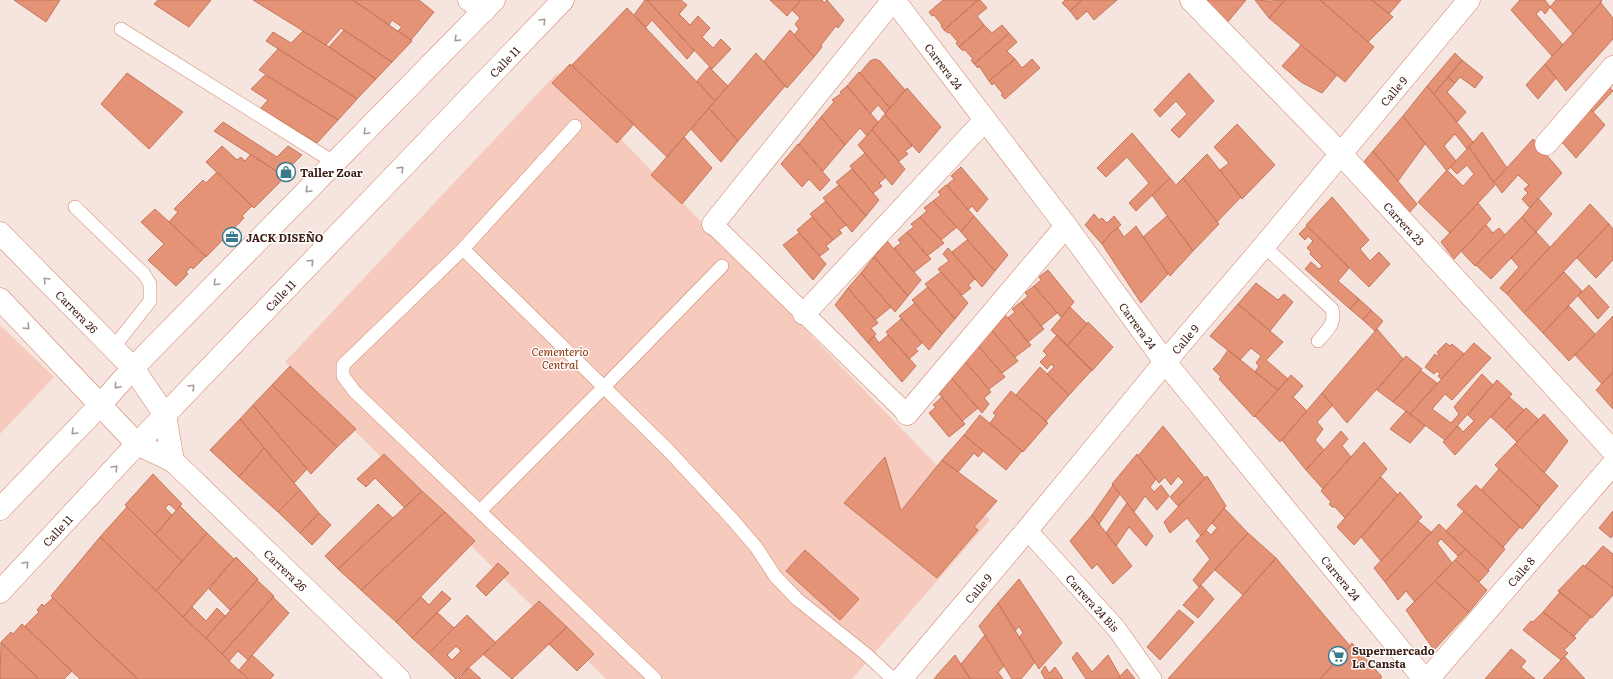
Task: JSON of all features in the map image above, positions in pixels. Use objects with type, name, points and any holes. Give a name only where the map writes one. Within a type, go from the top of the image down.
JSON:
[{"type":"street","name":"Calle 11","points":[[0,592],[137,444],[563,0]]},
{"type":"street","name":"Carrera 24","points":[[894,0],[1066,226],[1165,362],[1424,679]]},
{"type":"street","points":[[894,0],[713,224],[907,414],[1066,226]]},
{"type":"street","name":"Carrera 23","points":[[1191,0],[1341,154],[1613,451]]},
{"type":"street","name":"Calle 9","points":[[901,679],[1027,530],[1165,362],[1470,0]]},
{"type":"street","points":[[0,509],[101,404],[133,368],[335,163],[482,4]]},
{"type":"street","points":[[1546,144],[1613,67]]},
{"type":"street","points":[[804,314],[985,120]]},
{"type":"street","name":"Carrera 26","points":[[0,233],[133,368],[165,415],[173,461]]},
{"type":"street","name":"Carrera 26","points":[[0,299],[101,404],[137,444],[173,461],[399,679]]},
{"type":"street","name":"Calle 8","points":[[1428,679],[1613,464]]},
{"type":"street","name":"Carrera 24 Bis","points":[[1027,530],[1116,628],[1152,679]]},
{"type":"lane","points":[[121,29],[335,163]]},
{"type":"lane","points":[[575,126],[463,249],[343,365],[343,376],[355,392],[655,679]]},
{"type":"lane","points":[[75,207],[144,274],[150,284],[150,301],[113,348]]},
{"type":"lane","points":[[1264,246],[1332,309],[1334,317],[1332,323],[1318,341]]},
{"type":"lane","points":[[463,249],[668,450],[732,519],[756,547],[775,576],[797,599],[867,655],[893,679]]},
{"type":"lane","points":[[480,511],[722,266]]},
{"type":"green space","name":"Cementerio Central","points":[[557,73],[990,520],[852,679],[606,679],[285,362]]},
{"type":"green space","points":[[0,325],[54,377],[0,434]]},
{"type":"building","points":[[14,0],[60,0],[46,22]]},
{"type":"building","points":[[158,0],[211,0],[189,27],[154,4]]},
{"type":"building","points":[[253,0],[353,0],[412,41],[392,62],[341,28],[326,45]]},
{"type":"building","points":[[353,0],[419,0],[434,12],[411,40],[398,31],[402,27],[392,20],[389,25]]},
{"type":"building","points":[[645,0],[647,0],[694,51],[687,59],[652,20],[646,27],[634,15]]},
{"type":"building","points":[[647,0],[681,0],[687,5],[679,14],[690,25],[698,16],[710,28],[702,37],[713,48],[721,39],[731,49],[712,69]]},
{"type":"building","points":[[770,0],[801,0],[787,16]]},
{"type":"building","points":[[801,0],[822,0],[824,3],[827,0],[844,20],[838,28],[836,26],[821,45],[822,47],[814,57],[794,35],[799,29],[795,24],[800,18],[792,10]]},
{"type":"building","points":[[943,0],[978,0],[944,30],[934,15],[932,16],[929,12]]},
{"type":"building","points":[[978,0],[980,0],[987,8],[977,16],[984,25],[959,47],[956,43],[958,42],[949,32],[948,33],[944,30]]},
{"type":"building","points":[[1065,0],[1082,0],[1070,11],[1062,3]]},
{"type":"building","points":[[1082,0],[1117,0],[1094,20],[1087,11],[1077,20],[1070,11]]},
{"type":"building","points":[[1204,0],[1246,0],[1226,24]]},
{"type":"building","points":[[1255,0],[1269,1],[1285,0],[1269,18]]},
{"type":"building","points":[[1285,0],[1320,0],[1374,47],[1345,82],[1269,18]]},
{"type":"building","points":[[1320,0],[1372,0],[1393,17],[1368,42]]},
{"type":"building","points":[[1372,0],[1401,0],[1389,14]]},
{"type":"building","points":[[1520,0],[1545,0],[1550,7],[1545,14],[1541,9],[1536,14],[1563,45],[1552,56],[1511,10]]},
{"type":"building","points":[[1556,0],[1602,1],[1573,34],[1550,7]]},
{"type":"building","points":[[1601,3],[1613,18],[1613,39],[1566,91],[1545,64]]},
{"type":"building","points":[[627,8],[715,101],[667,157],[572,65]]},
{"type":"building","points":[[984,25],[992,33],[1002,25],[1009,33],[974,64],[971,60],[973,59],[964,49],[963,51],[959,47]]},
{"type":"building","points":[[344,30],[392,62],[376,79],[329,47]]},
{"type":"building","points":[[790,30],[814,57],[787,88],[764,61]]},
{"type":"building","points":[[303,31],[376,79],[357,99],[266,41],[273,32],[291,43]]},
{"type":"building","points":[[1009,33],[1017,42],[1007,51],[1015,59],[989,81],[979,66],[978,68],[974,64]]},
{"type":"building","points":[[1301,45],[1337,75],[1322,93],[1301,82],[1282,66]]},
{"type":"building","points":[[278,49],[357,99],[338,120],[259,70]]},
{"type":"building","points":[[756,53],[785,86],[738,141],[709,108]]},
{"type":"building","points":[[1455,53],[1462,60],[1434,94],[1427,86]]},
{"type":"building","points":[[875,59],[880,61],[905,90],[890,108],[860,73],[870,61]]},
{"type":"building","points":[[1015,59],[1022,68],[1032,59],[1040,68],[1005,99],[994,83],[992,85],[989,81]]},
{"type":"building","points":[[1462,60],[1483,77],[1475,88],[1460,77],[1455,83],[1448,77]]},
{"type":"building","points":[[570,64],[634,124],[617,143],[552,83]]},
{"type":"building","points":[[1545,64],[1556,78],[1538,99],[1526,85]]},
{"type":"building","points":[[709,67],[728,86],[715,101],[697,81]]},
{"type":"building","points":[[859,72],[890,108],[885,113],[878,105],[870,114],[847,86]]},
{"type":"building","points":[[1613,72],[1613,84],[1610,88],[1613,91],[1593,112],[1584,102]]},
{"type":"building","points":[[127,73],[183,112],[149,149],[101,104]]},
{"type":"building","points":[[1189,73],[1214,101],[1179,138],[1171,130],[1187,114],[1176,101],[1160,117],[1154,110]]},
{"type":"building","points":[[265,75],[338,120],[317,143],[265,111],[261,108],[268,100],[251,89]]},
{"type":"building","points":[[1448,77],[1455,83],[1447,92],[1466,112],[1457,122],[1434,94]]},
{"type":"building","points":[[847,86],[878,122],[867,136],[860,128],[845,145],[821,117],[834,102],[832,100],[842,93],[840,92]]},
{"type":"building","points":[[1427,86],[1473,142],[1467,149],[1455,134],[1444,146],[1456,161],[1447,171],[1403,116]]},
{"type":"building","points":[[907,88],[941,127],[919,153],[885,114]]},
{"type":"building","points":[[1584,102],[1605,125],[1576,158],[1555,134]]},
{"type":"building","points":[[709,108],[738,141],[721,162],[691,129]]},
{"type":"building","points":[[885,114],[912,146],[905,151],[908,154],[899,161],[872,130]]},
{"type":"building","points":[[1403,116],[1425,144],[1398,181],[1373,151]]},
{"type":"building","points":[[821,117],[845,145],[823,171],[799,144]]},
{"type":"building","points":[[223,122],[277,157],[288,146],[302,155],[282,175],[214,131]]},
{"type":"building","points":[[1237,124],[1275,165],[1242,199],[1220,170],[1229,163],[1214,147]]},
{"type":"building","points":[[872,130],[905,169],[892,185],[858,145]]},
{"type":"building","points":[[1482,132],[1507,168],[1494,182],[1469,147]]},
{"type":"building","points":[[1132,133],[1170,178],[1136,211],[1129,203],[1149,183],[1127,157],[1106,177],[1097,168]]},
{"type":"building","points":[[684,137],[712,168],[682,204],[651,175]]},
{"type":"building","points":[[1533,139],[1562,173],[1530,208],[1522,199],[1528,193],[1524,189],[1529,185],[1518,175],[1502,193],[1494,182]]},
{"type":"building","points":[[798,144],[830,180],[820,191],[809,179],[802,187],[781,164]]},
{"type":"building","points":[[222,146],[237,160],[241,157],[245,161],[251,154],[285,177],[254,208],[206,162]]},
{"type":"building","points":[[1469,147],[1495,185],[1450,233],[1418,202],[1447,170],[1463,186],[1474,174],[1467,165],[1457,174],[1450,167]]},
{"type":"building","points":[[1373,151],[1417,204],[1409,213],[1363,163]]},
{"type":"building","points":[[865,153],[886,177],[879,183],[882,186],[873,193],[850,166]]},
{"type":"building","points":[[1207,154],[1241,197],[1217,222],[1183,178]]},
{"type":"building","points":[[961,167],[988,199],[977,212],[972,206],[968,210],[947,185],[954,179],[951,176]]},
{"type":"building","points":[[852,169],[879,200],[866,216],[836,182]]},
{"type":"building","points":[[217,172],[252,206],[242,216],[244,218],[206,257],[169,222],[178,212],[174,209],[203,180],[206,183]]},
{"type":"building","points":[[1170,178],[1176,185],[1183,178],[1219,224],[1193,251],[1152,195]]},
{"type":"building","points":[[839,185],[866,216],[852,232],[823,198]]},
{"type":"building","points":[[946,185],[974,216],[961,232],[933,201],[941,195],[938,192]]},
{"type":"building","points":[[1332,197],[1369,240],[1360,249],[1370,261],[1379,252],[1390,264],[1369,287],[1306,225]]},
{"type":"building","points":[[1538,198],[1552,214],[1536,232],[1522,217]]},
{"type":"building","points":[[826,201],[846,225],[839,230],[842,233],[833,240],[810,214]]},
{"type":"building","points":[[933,201],[957,227],[941,240],[920,217],[927,211],[924,208]]},
{"type":"building","points":[[1478,203],[1491,219],[1454,259],[1441,242]]},
{"type":"building","points":[[1590,204],[1609,224],[1524,313],[1507,294]]},
{"type":"building","points":[[155,209],[206,256],[193,269],[191,267],[186,272],[188,274],[176,286],[148,260],[164,244],[141,222]]},
{"type":"building","points":[[1094,214],[1099,220],[1102,218],[1107,223],[1114,216],[1121,225],[1109,235],[1102,244],[1085,225]]},
{"type":"building","points":[[974,216],[1008,255],[995,271],[961,232]]},
{"type":"building","points":[[1167,216],[1193,251],[1170,276],[1143,237]]},
{"type":"building","points":[[812,217],[833,240],[826,246],[829,249],[820,256],[797,230]]},
{"type":"building","points":[[920,217],[944,243],[927,256],[907,232],[914,227],[911,224]]},
{"type":"building","points":[[1522,217],[1536,232],[1491,279],[1476,265]]},
{"type":"building","points":[[1609,224],[1613,229],[1613,260],[1596,278],[1577,258]]},
{"type":"building","points":[[1486,225],[1493,233],[1499,228],[1505,235],[1475,266],[1461,251]]},
{"type":"building","points":[[1136,226],[1168,274],[1141,303],[1102,244],[1109,235],[1118,228],[1124,237]]},
{"type":"building","points":[[1307,226],[1349,268],[1338,281],[1359,299],[1350,309],[1305,269],[1311,262],[1319,269],[1322,266],[1310,254],[1311,252],[1307,248],[1313,241],[1308,236],[1305,240],[1299,234]]},
{"type":"building","points":[[907,232],[931,259],[914,272],[894,248],[901,243],[898,240]]},
{"type":"building","points":[[1536,232],[1550,247],[1507,294],[1500,288],[1519,267],[1511,258]]},
{"type":"building","points":[[799,233],[826,264],[813,280],[783,245]]},
{"type":"building","points":[[967,240],[995,271],[982,287],[952,252]]},
{"type":"building","points":[[887,241],[921,280],[908,296],[874,257]]},
{"type":"building","points":[[948,248],[975,279],[968,285],[971,288],[962,295],[938,269],[949,261],[943,254]]},
{"type":"building","points":[[874,257],[908,296],[895,312],[861,273]]},
{"type":"building","points":[[1048,270],[1074,302],[1061,317],[1034,286],[1041,280],[1039,277]]},
{"type":"building","points":[[941,272],[968,303],[955,319],[925,284]]},
{"type":"building","points":[[1564,272],[1582,291],[1543,333],[1524,313]]},
{"type":"building","points":[[861,273],[891,307],[875,320],[848,288]]},
{"type":"building","points":[[1256,283],[1278,300],[1284,294],[1293,302],[1270,331],[1238,304]]},
{"type":"building","points":[[1589,285],[1609,307],[1598,319],[1578,296]]},
{"type":"building","points":[[1034,286],[1057,313],[1041,326],[1021,302],[1028,296],[1025,293]]},
{"type":"building","points":[[928,287],[955,319],[942,334],[912,300]]},
{"type":"building","points":[[848,288],[878,323],[871,328],[876,334],[868,343],[835,305]]},
{"type":"building","points":[[1359,299],[1371,310],[1363,320],[1350,309]]},
{"type":"building","points":[[1021,302],[1044,329],[1028,342],[1008,318],[1015,312],[1012,309]]},
{"type":"building","points":[[915,303],[942,334],[929,350],[899,316]]},
{"type":"building","points":[[1238,304],[1283,342],[1266,360],[1288,379],[1278,390],[1255,372],[1259,366],[1256,363],[1261,356],[1251,348],[1240,360],[1210,336]]},
{"type":"building","points":[[1569,306],[1595,334],[1569,361],[1543,333]]},
{"type":"building","points":[[1070,307],[1087,324],[1067,346],[1051,330]]},
{"type":"building","points":[[1001,310],[1031,345],[1015,357],[988,326]]},
{"type":"building","points":[[1371,310],[1383,321],[1375,331],[1363,320]]},
{"type":"building","points":[[1613,316],[1613,372],[1602,384],[1575,355]]},
{"type":"building","points":[[901,319],[922,343],[915,349],[918,351],[909,359],[886,332]]},
{"type":"building","points":[[1088,322],[1113,347],[1092,371],[1067,346]]},
{"type":"building","points":[[988,326],[1018,361],[1002,373],[975,342]]},
{"type":"building","points":[[1377,329],[1403,359],[1347,423],[1322,393]]},
{"type":"building","points":[[888,335],[916,366],[902,382],[868,343],[874,336],[879,343]]},
{"type":"building","points":[[1057,335],[1092,370],[1069,395],[1047,374],[1054,367],[1051,364],[1047,369],[1040,362],[1047,355],[1043,351]]},
{"type":"building","points":[[975,342],[1005,377],[989,389],[962,358]]},
{"type":"building","points":[[1446,343],[1450,346],[1452,344],[1464,354],[1441,379],[1438,376],[1440,374],[1437,371],[1434,374],[1425,367],[1435,354],[1437,356],[1439,355],[1437,352]]},
{"type":"building","points":[[1474,343],[1491,358],[1452,400],[1445,394],[1432,409],[1451,423],[1459,414],[1454,407],[1482,374],[1493,385],[1445,440],[1410,414]]},
{"type":"building","points":[[1228,350],[1278,390],[1254,417],[1219,379],[1221,377],[1213,369]]},
{"type":"building","points":[[1406,356],[1422,369],[1393,402],[1377,390]]},
{"type":"building","points":[[962,358],[991,392],[984,398],[989,404],[982,413],[948,374]]},
{"type":"building","points":[[290,366],[356,429],[337,447],[272,385]]},
{"type":"building","points":[[1040,367],[1069,395],[1046,421],[1016,395]]},
{"type":"building","points":[[1421,371],[1437,383],[1410,414],[1393,402]]},
{"type":"building","points":[[1613,372],[1613,409],[1596,390]]},
{"type":"building","points":[[948,374],[978,408],[962,421],[935,389]]},
{"type":"building","points":[[1291,375],[1303,386],[1293,397],[1307,411],[1280,442],[1255,416]]},
{"type":"building","points":[[1497,380],[1512,394],[1455,455],[1443,442],[1458,426],[1463,432],[1474,421],[1468,415]]},
{"type":"building","points":[[272,385],[337,447],[311,474],[253,405]]},
{"type":"building","points":[[1011,391],[1048,423],[1023,452],[990,423],[996,415],[993,413]]},
{"type":"building","points":[[1322,393],[1333,405],[1317,422],[1323,429],[1315,440],[1324,450],[1306,470],[1282,440]]},
{"type":"building","points":[[942,397],[965,424],[949,437],[929,413],[936,407],[933,405]]},
{"type":"building","points":[[1509,397],[1524,410],[1505,430],[1491,417]]},
{"type":"building","points":[[253,405],[307,469],[294,483],[240,419]]},
{"type":"building","points":[[1526,408],[1539,420],[1517,442],[1505,430]]},
{"type":"building","points":[[1406,411],[1425,426],[1410,443],[1390,429]]},
{"type":"building","points":[[1544,414],[1568,441],[1544,473],[1515,444]]},
{"type":"building","points":[[980,415],[1022,451],[1006,470],[964,435]]},
{"type":"building","points":[[240,419],[264,448],[239,477],[210,450]]},
{"type":"building","points":[[1163,426],[1205,478],[1178,506],[1170,497],[1184,482],[1178,476],[1171,485],[1165,477],[1159,483],[1138,456]]},
{"type":"building","points":[[1341,431],[1348,439],[1342,446],[1351,457],[1323,489],[1306,470]]},
{"type":"building","points":[[964,435],[983,451],[978,457],[974,453],[958,472],[942,460]]},
{"type":"building","points":[[1364,442],[1387,469],[1345,518],[1335,507],[1332,507],[1329,504],[1331,502],[1321,491]]},
{"type":"building","points":[[1515,444],[1558,486],[1540,507],[1495,465]]},
{"type":"building","points":[[264,448],[300,490],[278,512],[239,477]]},
{"type":"building","points":[[384,454],[422,491],[405,508],[375,478],[366,487],[357,479]]},
{"type":"building","points":[[1137,454],[1156,479],[1150,487],[1154,492],[1161,485],[1169,496],[1157,510],[1145,496],[1134,512],[1112,484]]},
{"type":"building","points":[[885,457],[901,511],[942,460],[997,501],[974,527],[978,530],[937,578],[844,503]]},
{"type":"building","points":[[1499,469],[1540,508],[1522,529],[1481,490]]},
{"type":"building","points":[[153,474],[182,504],[176,510],[169,504],[165,508],[172,515],[155,535],[125,505]]},
{"type":"building","points":[[1207,476],[1226,506],[1201,536],[1187,518],[1170,533],[1164,522]]},
{"type":"building","points":[[1381,477],[1398,495],[1354,545],[1337,527]]},
{"type":"building","points":[[1113,485],[1120,494],[1099,524],[1092,515]]},
{"type":"building","points":[[1476,485],[1520,527],[1503,547],[1457,505]]},
{"type":"building","points":[[300,490],[319,513],[300,533],[278,512]]},
{"type":"building","points":[[422,491],[445,512],[361,590],[338,569]]},
{"type":"building","points":[[1400,492],[1422,517],[1381,561],[1361,537]]},
{"type":"building","points":[[1127,503],[1153,536],[1146,546],[1129,527],[1116,546],[1106,533]]},
{"type":"building","points":[[378,504],[393,518],[338,569],[325,556]]},
{"type":"building","points":[[180,506],[207,533],[182,561],[155,535]]},
{"type":"building","points":[[127,507],[182,561],[156,591],[100,537]]},
{"type":"building","points":[[1224,508],[1248,533],[1199,587],[1193,580],[1210,559],[1196,541],[1206,530],[1211,535],[1217,528],[1212,523]]},
{"type":"building","points":[[1464,511],[1505,549],[1488,570],[1446,531]]},
{"type":"building","points":[[1613,511],[1613,535],[1611,538],[1599,528]]},
{"type":"building","points":[[445,512],[475,541],[396,622],[361,590]]},
{"type":"building","points":[[319,513],[331,525],[312,545],[300,533]]},
{"type":"building","points":[[1092,515],[1132,566],[1113,584],[1097,564],[1092,569],[1070,541]]},
{"type":"building","points":[[1418,521],[1431,532],[1385,582],[1374,568]]},
{"type":"building","points":[[1439,524],[1465,549],[1458,556],[1441,539],[1437,543],[1452,563],[1415,602],[1406,591],[1398,600],[1385,582]]},
{"type":"building","points":[[207,533],[234,559],[183,617],[156,591]]},
{"type":"building","points":[[1248,533],[1276,558],[1243,595],[1215,570]]},
{"type":"building","points":[[100,537],[248,679],[138,679],[93,637],[51,596]]},
{"type":"building","points":[[1603,546],[1613,554],[1613,588],[1585,566]]},
{"type":"building","points":[[1465,549],[1489,571],[1479,582],[1455,560]]},
{"type":"building","points":[[805,550],[859,599],[840,620],[786,571]]},
{"type":"building","points":[[236,557],[258,579],[230,610],[209,589]]},
{"type":"building","points":[[1276,558],[1350,646],[1327,672],[1320,679],[1168,679]]},
{"type":"building","points":[[1455,560],[1487,590],[1469,612],[1435,581]]},
{"type":"building","points":[[498,563],[509,573],[486,596],[476,586]]},
{"type":"building","points":[[1583,565],[1613,588],[1613,595],[1592,618],[1558,591]]},
{"type":"building","points":[[1019,579],[1062,643],[1039,669],[1019,637],[1023,633],[1019,626],[1015,631],[998,603]]},
{"type":"building","points":[[257,580],[274,596],[222,654],[206,638]]},
{"type":"building","points":[[1435,581],[1469,612],[1434,650],[1406,610]]},
{"type":"building","points":[[1201,585],[1214,599],[1198,618],[1183,605]]},
{"type":"building","points":[[442,591],[451,599],[412,638],[396,622],[421,597],[429,605]]},
{"type":"building","points":[[1560,592],[1591,617],[1574,636],[1543,612]]},
{"type":"building","points":[[273,597],[289,613],[248,660],[238,651],[229,661],[222,654]]},
{"type":"building","points":[[53,598],[138,679],[80,679],[25,626],[39,612],[37,610],[42,604],[44,606]]},
{"type":"building","points":[[539,601],[567,627],[512,679],[483,654]]},
{"type":"building","points":[[998,603],[1035,662],[1021,679],[1012,679],[979,626]]},
{"type":"building","points":[[192,607],[206,621],[217,608],[225,616],[206,638],[183,617]]},
{"type":"building","points":[[1179,610],[1194,622],[1160,660],[1147,647]]},
{"type":"building","points":[[437,612],[454,628],[429,653],[412,638]]},
{"type":"building","points":[[1543,612],[1576,638],[1564,650],[1568,653],[1561,660],[1523,630],[1531,621],[1533,622]]},
{"type":"building","points":[[467,615],[496,643],[456,679],[429,653]],"holes":[[[456,646],[461,651],[452,660],[447,655]]]},
{"type":"building","points":[[22,624],[72,671],[64,679],[39,679],[1,642],[11,632],[13,634]]},
{"type":"building","points":[[567,627],[594,654],[577,671],[549,644]]},
{"type":"building","points":[[985,635],[1004,666],[998,672],[1003,679],[970,679],[961,664]]},
{"type":"building","points":[[1,642],[2,644],[39,679],[0,679]]},
{"type":"building","points":[[1352,643],[1382,677],[1380,679],[1320,679]]},
{"type":"building","points":[[1511,649],[1526,661],[1521,667],[1535,679],[1485,679]]},
{"type":"building","points":[[1077,652],[1092,672],[1108,655],[1120,676],[1117,679],[1086,679],[1072,658]]},
{"type":"building","points":[[252,655],[274,675],[270,679],[248,679],[239,670]]},
{"type":"building","points":[[955,655],[970,679],[934,679],[938,674]]},
{"type":"building","points":[[1565,657],[1585,679],[1543,679],[1561,660]]},
{"type":"building","points":[[1045,666],[1049,673],[1055,667],[1063,679],[1045,679],[1041,672]]},
{"type":"building","points":[[469,668],[481,679],[458,679]]},
{"type":"building","points":[[1127,669],[1135,679],[1117,679]]},
{"type":"place","name":"Taller Zoar","points":[[286,172]]},
{"type":"place","name":"JACK DISEÑO","points":[[232,237]]},
{"type":"place","name":"Supermercado La Cansta","points":[[1338,656]]}]
